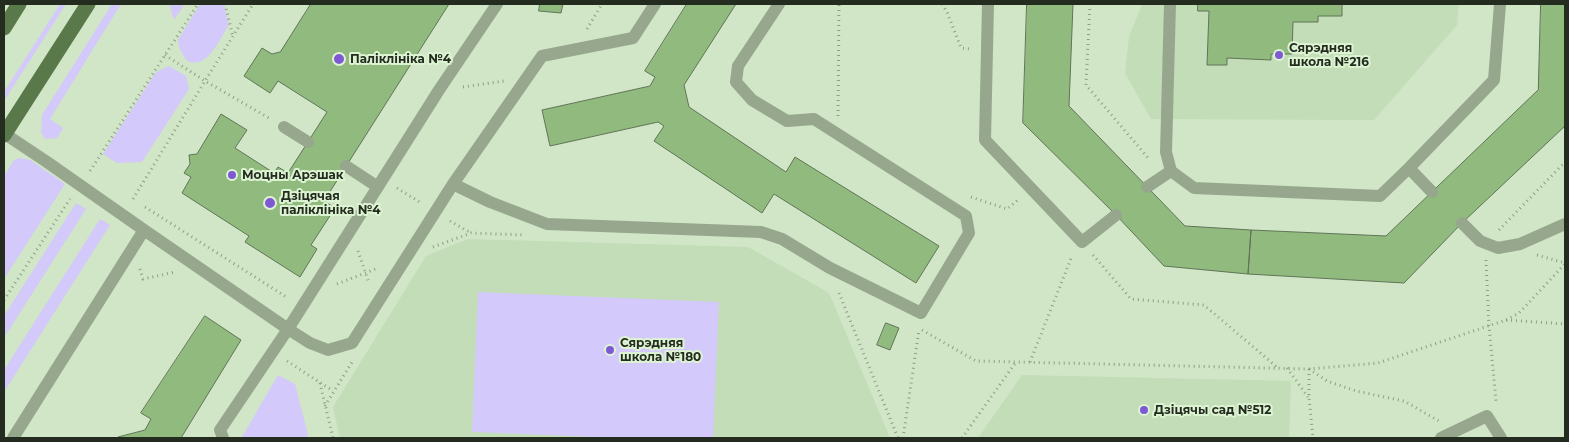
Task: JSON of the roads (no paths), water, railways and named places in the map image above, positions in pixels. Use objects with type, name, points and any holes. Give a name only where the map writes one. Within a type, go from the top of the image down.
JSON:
[{"type":"main road","points":[[4,28],[18,4]]},
{"type":"main road","points":[[4,135],[88,4]]},
{"type":"lane","points":[[223,438],[220,430],[288,329],[439,90],[497,4]]},
{"type":"lane","points":[[4,135],[79,184],[288,329],[310,343],[328,350],[352,343],[453,184],[542,56],[634,38],[655,4]]},
{"type":"lane","points":[[453,184],[490,202],[547,224],[761,232],[782,239],[830,268],[921,313],[969,233],[966,216],[814,119],[787,121],[752,100],[736,82],[738,66],[779,4]]},
{"type":"lane","points":[[988,4],[984,140],[1080,241],[1116,215]]},
{"type":"lane","points":[[1167,174],[1170,4]]},
{"type":"lane","points":[[1167,174],[1194,188],[1380,196],[1494,80],[1500,4]]},
{"type":"lane","points":[[284,127],[308,142]]},
{"type":"lane","points":[[346,166],[378,187]]},
{"type":"lane","points":[[1409,168],[1432,192]]},
{"type":"lane","points":[[1147,187],[1167,174]]},
{"type":"lane","points":[[1462,223],[1480,241],[1498,248],[1520,244],[1565,224]]},
{"type":"lane","points":[[13,438],[144,230]]},
{"type":"lane","points":[[1441,438],[1487,416],[1500,437]]},
{"type":"place","name":"Сярэдняя школа №216","points":[[1279,55]]},
{"type":"place","name":"Паліклініка №4","points":[[339,59]]},
{"type":"place","name":"Моцны Арэшак","points":[[232,175]]},
{"type":"place","name":"Дзіцячая паліклініка №4","points":[[270,203]]},
{"type":"place","name":"Сярэдняя школа №180","points":[[610,350]]},
{"type":"place","name":"Дзіцячы сад №512","points":[[1144,410]]}]
